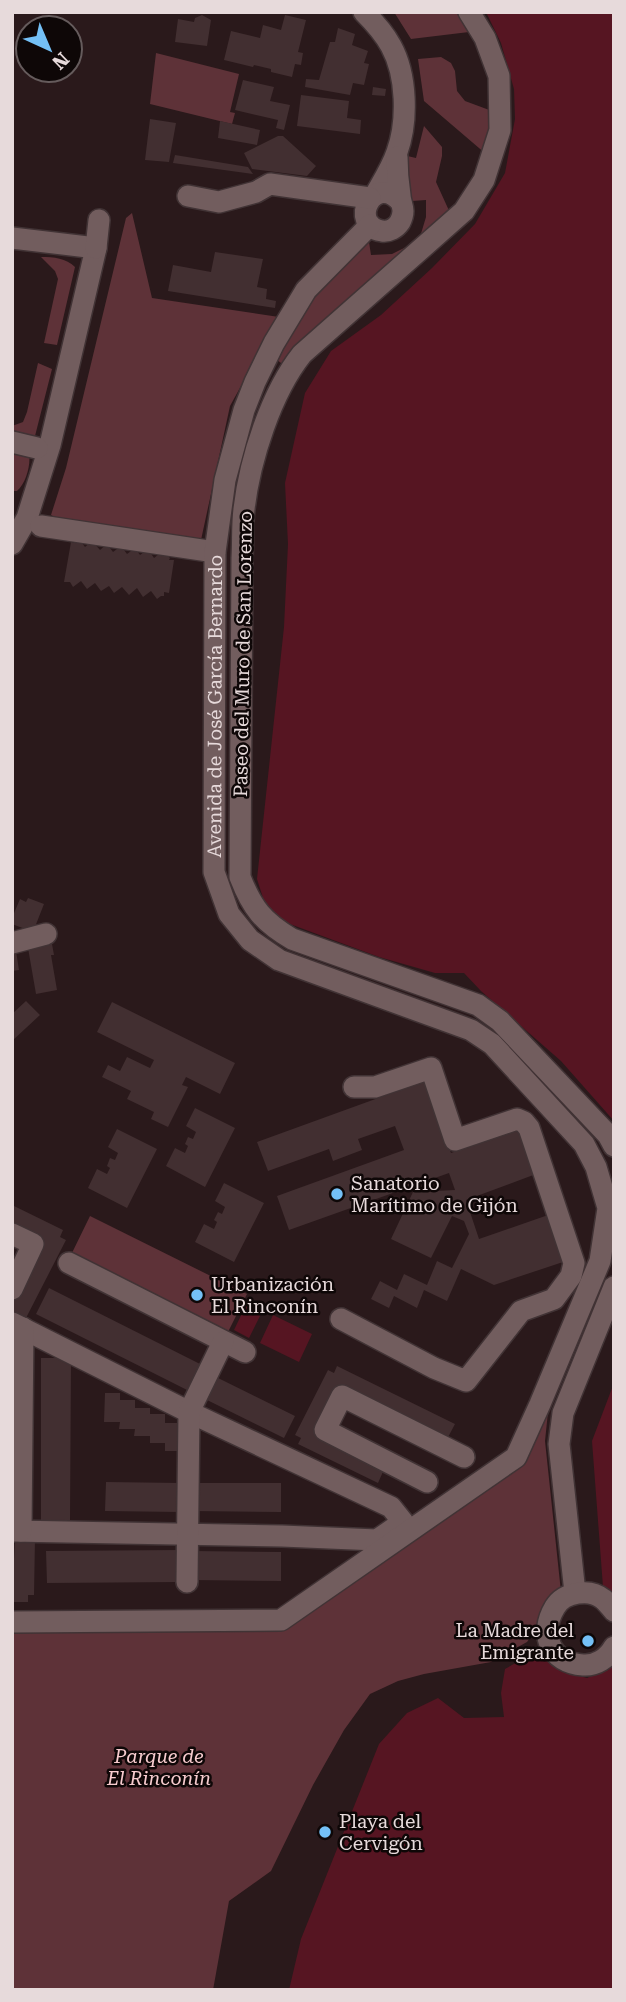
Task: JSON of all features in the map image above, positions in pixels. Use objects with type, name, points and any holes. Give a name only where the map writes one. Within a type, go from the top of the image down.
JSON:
[{"type":"street","points":[[364,12],[392,47],[402,86],[404,112],[397,152],[386,176],[365,209],[370,225],[381,231],[398,225],[403,214],[397,152]]},
{"type":"street","name":"Paseo del Muro de San Lorenzo","points":[[469,12],[485,38],[499,76],[500,130],[484,180],[464,211],[302,354],[287,373],[260,435],[244,508],[240,877],[249,900],[273,928],[292,939],[478,1005],[500,1021],[608,1135],[614,1146]]},
{"type":"street","points":[[188,196],[219,202],[256,192],[270,184],[372,197],[385,192],[401,202]]},
{"type":"street","points":[[12,544],[27,518],[40,478],[96,248],[99,220]]},
{"type":"street","name":"Avenida de José García Bernardo","points":[[12,1622],[281,1620],[516,1457],[600,1262],[608,1208],[596,1167],[584,1144],[492,1044],[471,1030],[279,960],[250,940],[229,914],[214,872],[215,552],[225,480],[244,410],[274,343],[306,290],[370,225]]},
{"type":"street","points":[[12,238],[96,248]]},
{"type":"street","points":[[12,442],[37,448]]},
{"type":"street","points":[[41,526],[215,552]]},
{"type":"street","points":[[12,943],[46,934]]},
{"type":"street","points":[[341,1319],[434,1368],[466,1381],[521,1311],[554,1299],[571,1276],[574,1263],[529,1128],[524,1122],[517,1119],[455,1140],[431,1069],[375,1087],[354,1087]]},
{"type":"street","points":[[12,1234],[33,1244],[12,1289]]},
{"type":"street","points":[[69,1263],[245,1352]]},
{"type":"street","points":[[575,1593],[558,1444],[564,1413],[614,1287]]},
{"type":"street","points":[[17,1333],[189,1412],[391,1507],[403,1522],[377,1540],[17,1531],[17,1333]]},
{"type":"street","points":[[187,1582],[189,1412],[223,1342]]},
{"type":"street","points":[[427,1482],[325,1430],[342,1396],[464,1457]]},
{"type":"street","points":[[393,1465],[411,1430]]},
{"type":"street","points":[[614,1611],[602,1598],[588,1592],[575,1593],[556,1605],[546,1630],[552,1651],[569,1664],[591,1666],[609,1656],[614,1647]]},
{"type":"green space","points":[[394,12],[456,12],[469,32],[411,39]]},
{"type":"green space","points":[[156,53],[239,74],[230,112],[235,113],[232,124],[150,104]]},
{"type":"green space","points":[[441,57],[451,63],[455,71],[457,91],[465,101],[492,111],[486,154],[424,101],[418,59]]},
{"type":"green space","points":[[424,126],[442,147],[436,182],[451,215],[420,237],[426,217],[426,200],[412,201],[403,155],[416,158]]},
{"type":"green space","points":[[132,213],[152,298],[279,317],[230,406],[201,540],[67,524],[51,515],[66,468],[126,218]]},
{"type":"green space","points":[[369,242],[371,255],[392,254],[416,242],[285,366],[273,357],[317,288],[362,243]]},
{"type":"green space","points":[[41,257],[60,259],[75,267],[57,345],[44,343],[58,279],[55,271]]},
{"type":"green space","points":[[38,363],[52,369],[35,436],[12,433],[12,426],[23,422],[27,412]]},
{"type":"green space","points":[[12,446],[29,453],[27,474],[17,491],[12,491]]},
{"type":"green space","points":[[90,1216],[247,1294],[226,1336],[70,1257]]},
{"type":"green space","name":"Parque de El Rinconín","points":[[548,1412],[545,1441],[561,1592],[542,1608],[534,1632],[527,1642],[491,1662],[424,1674],[398,1681],[370,1694],[344,1730],[313,1785],[271,1871],[229,1901],[213,1990],[12,1990],[12,1622],[281,1620],[516,1457]]},
{"type":"shaded area","points":[[486,12],[614,12],[614,1121],[561,1061],[464,973],[435,973],[379,957],[279,920],[264,901],[257,879],[284,627],[288,544],[285,483],[305,393],[331,351],[381,315],[475,224],[505,173],[515,119],[514,89],[501,43]]},
{"type":"shaded area","name":"Urbanización El Rinconín","points":[[247,1303],[263,1310],[249,1338],[234,1330]]},
{"type":"shaded area","name":"Urbanización El Rinconín","points":[[273,1315],[312,1334],[299,1362],[260,1343]]},
{"type":"shaded area","points":[[614,1383],[614,1595],[603,1587],[592,1441]]},
{"type":"shaded area","points":[[540,1649],[554,1665],[565,1672],[587,1678],[614,1666],[614,1990],[289,1990],[301,1939],[379,1744],[407,1713],[438,1698],[464,1718],[504,1717],[501,1693],[505,1669]]},
{"type":"building","points":[[202,15],[211,20],[207,46],[175,42],[178,19],[194,22],[195,18]]},
{"type":"building","points":[[285,15],[306,20],[298,52],[303,53],[301,65],[295,64],[292,77],[271,72],[271,69],[224,60],[231,31],[260,38],[263,25],[281,30]]},
{"type":"building","points":[[338,28],[355,34],[352,45],[368,51],[364,63],[369,64],[364,85],[353,83],[350,95],[305,87],[306,79],[319,80],[330,42],[335,42]]},
{"type":"building","points":[[243,80],[274,87],[270,101],[290,105],[284,130],[276,128],[278,120],[235,110]]},
{"type":"building","points":[[373,87],[386,89],[385,96],[372,95]]},
{"type":"building","points":[[301,95],[349,101],[347,118],[361,120],[360,134],[297,126]]},
{"type":"building","points":[[150,119],[176,123],[169,162],[145,160]]},
{"type":"building","points":[[220,121],[260,130],[257,145],[218,138]]},
{"type":"building","points":[[283,136],[316,166],[307,176],[252,169],[244,153]]},
{"type":"building","points":[[175,155],[248,167],[253,174],[173,163]]},
{"type":"building","points":[[215,252],[263,259],[257,287],[267,289],[266,299],[276,301],[275,308],[168,291],[173,265],[211,272]]},
{"type":"building","points":[[79,539],[85,547],[92,541],[100,550],[107,544],[113,552],[121,546],[127,554],[135,548],[140,555],[148,549],[154,558],[163,551],[169,560],[174,560],[169,593],[164,592],[164,596],[157,599],[151,591],[143,597],[137,588],[129,595],[122,587],[114,593],[109,586],[101,591],[95,583],[87,589],[81,581],[73,587],[70,582],[64,582],[71,542]]},
{"type":"building","points":[[28,898],[44,904],[33,932],[12,924],[20,899],[26,902]]},
{"type":"building","points":[[52,944],[54,955],[51,955],[57,990],[36,994],[28,948]]},
{"type":"building","points":[[12,951],[16,951],[19,970],[12,971]]},
{"type":"building","points":[[26,1001],[40,1015],[12,1041],[12,1014]]},
{"type":"building","points":[[112,1002],[235,1063],[220,1094],[186,1077],[182,1085],[188,1087],[168,1127],[151,1119],[154,1112],[127,1099],[131,1091],[102,1077],[108,1065],[120,1071],[127,1057],[150,1068],[154,1060],[97,1032]]},
{"type":"building","name":"Sanatorio Marítimo de Gijón","points":[[425,1081],[451,1153],[520,1128],[536,1174],[466,1200],[479,1239],[551,1214],[566,1261],[494,1285],[461,1269],[447,1301],[424,1290],[417,1308],[394,1296],[389,1308],[371,1299],[380,1281],[397,1290],[404,1274],[427,1285],[437,1261],[452,1268],[469,1234],[464,1221],[452,1216],[431,1258],[391,1239],[413,1192],[455,1190],[449,1173],[289,1230],[277,1196],[404,1150],[395,1126],[358,1139],[362,1150],[333,1161],[329,1149],[268,1171],[257,1142]]},
{"type":"building","points":[[195,1108],[235,1128],[205,1187],[166,1166],[175,1148],[185,1153],[188,1137],[193,1139],[196,1132],[186,1126]]},
{"type":"building","points":[[117,1129],[157,1149],[127,1208],[88,1188],[97,1169],[107,1174],[110,1158],[115,1160],[118,1153],[108,1147]]},
{"type":"building","points":[[224,1183],[264,1203],[234,1262],[195,1242],[204,1224],[214,1229],[218,1212],[222,1214],[225,1207],[215,1201]]},
{"type":"building","points":[[12,1205],[63,1230],[60,1237],[66,1240],[26,1318],[12,1311],[12,1299],[41,1242],[12,1228]]},
{"type":"building","points":[[49,1288],[208,1368],[195,1394],[36,1314]]},
{"type":"building","points":[[41,1358],[71,1358],[70,1520],[41,1520]]},
{"type":"building","points":[[337,1366],[455,1424],[445,1443],[340,1391],[319,1432],[386,1465],[378,1483],[298,1444],[301,1438],[295,1435],[328,1370],[334,1373]]},
{"type":"building","points":[[214,1376],[295,1416],[284,1438],[203,1398]]},
{"type":"building","points":[[105,1393],[120,1393],[120,1400],[135,1400],[135,1408],[150,1408],[150,1414],[165,1414],[165,1423],[180,1423],[180,1451],[165,1451],[165,1443],[150,1443],[150,1436],[134,1436],[135,1429],[119,1429],[120,1422],[104,1422]]},
{"type":"building","points":[[106,1482],[181,1483],[180,1512],[105,1511]]},
{"type":"building","points":[[192,1483],[281,1483],[281,1512],[191,1511]]},
{"type":"building","points":[[15,1537],[35,1538],[34,1595],[28,1595],[28,1602],[12,1602]]},
{"type":"building","points":[[180,1550],[180,1582],[47,1583],[46,1551]]},
{"type":"building","points":[[191,1551],[281,1552],[281,1581],[191,1580]]},
{"type":"place","name":"Sanatorio Marítimo de Gijón","points":[[337,1194]]},
{"type":"place","name":"Urbanización El Rinconín","points":[[197,1295]]},
{"type":"place","name":"La Madre del Emigrante","points":[[588,1641]]},
{"type":"place","name":"Playa del Cervigón","points":[[325,1832]]}]
